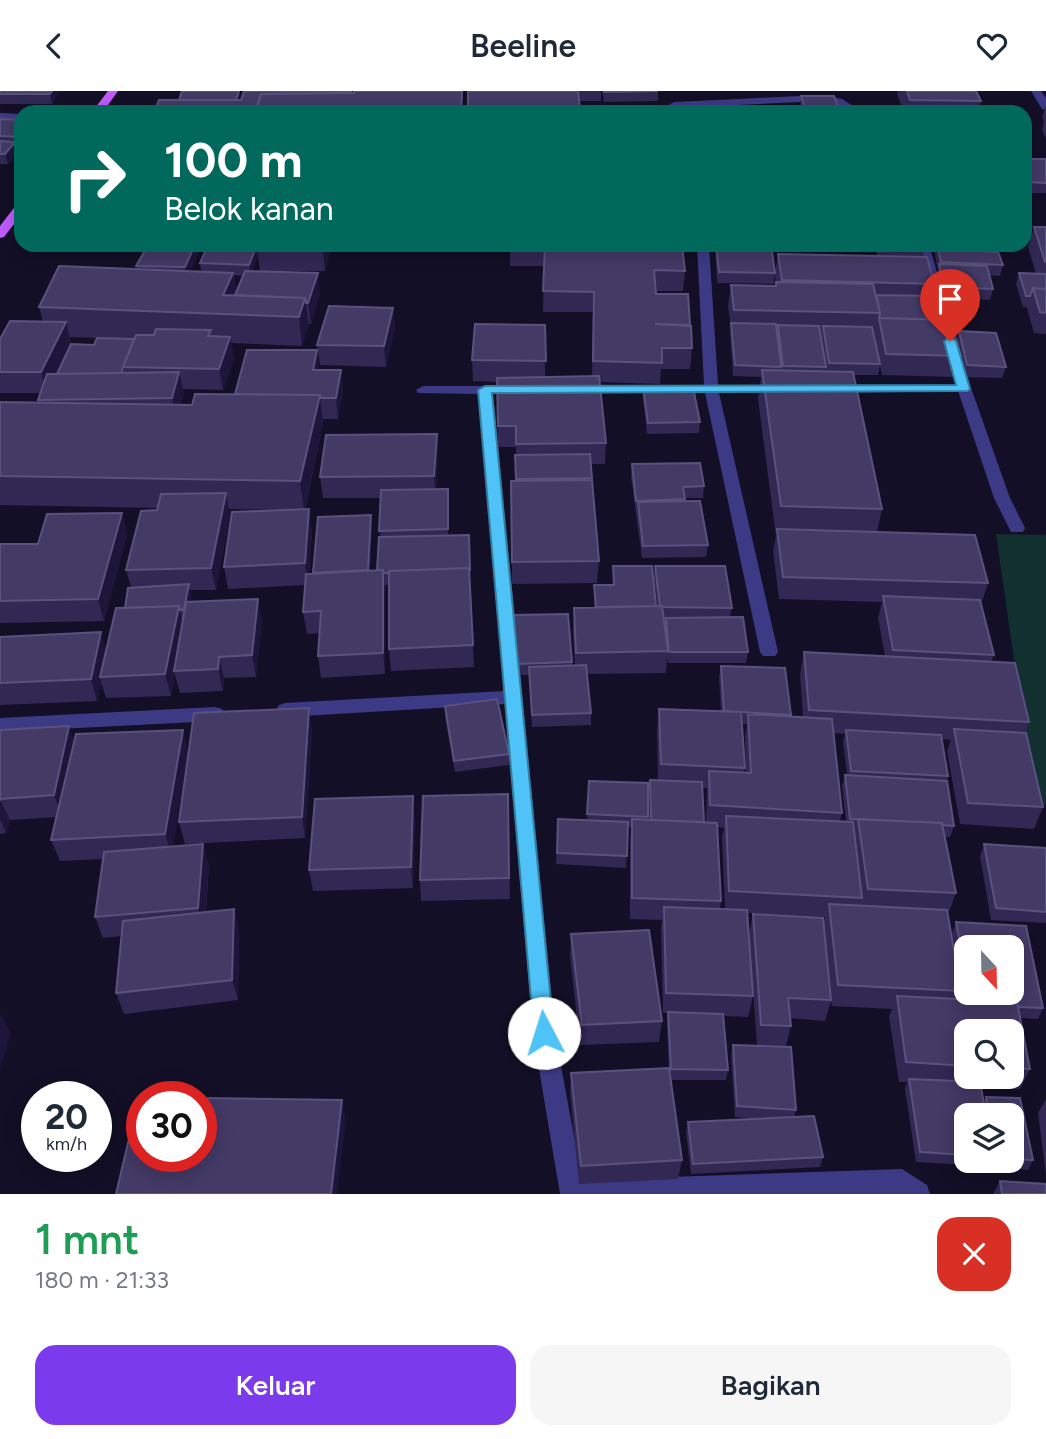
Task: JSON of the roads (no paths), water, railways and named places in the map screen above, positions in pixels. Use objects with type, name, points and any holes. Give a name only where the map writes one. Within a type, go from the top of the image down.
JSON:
[{"type":"main road","points":[[102,105],[113,91]]},
{"type":"main road","points":[[0,234],[14,216]]},
{"type":"street","points":[[1036,91],[1046,107]]},
{"type":"street","points":[[674,105],[822,98],[845,105]]},
{"type":"street","points":[[703,252],[711,389],[769,652]]},
{"type":"street","points":[[925,252],[964,389],[1002,498],[1017,528]]},
{"type":"street","points":[[565,390],[791,389]]},
{"type":"street","points":[[817,389],[964,389]]},
{"type":"street","points":[[423,390],[512,390]]},
{"type":"street","points":[[485,390],[544,1033],[572,1193],[902,1181],[918,1194]]},
{"type":"street","points":[[263,711],[512,697]]},
{"type":"street","points":[[0,725],[235,712]]}]
